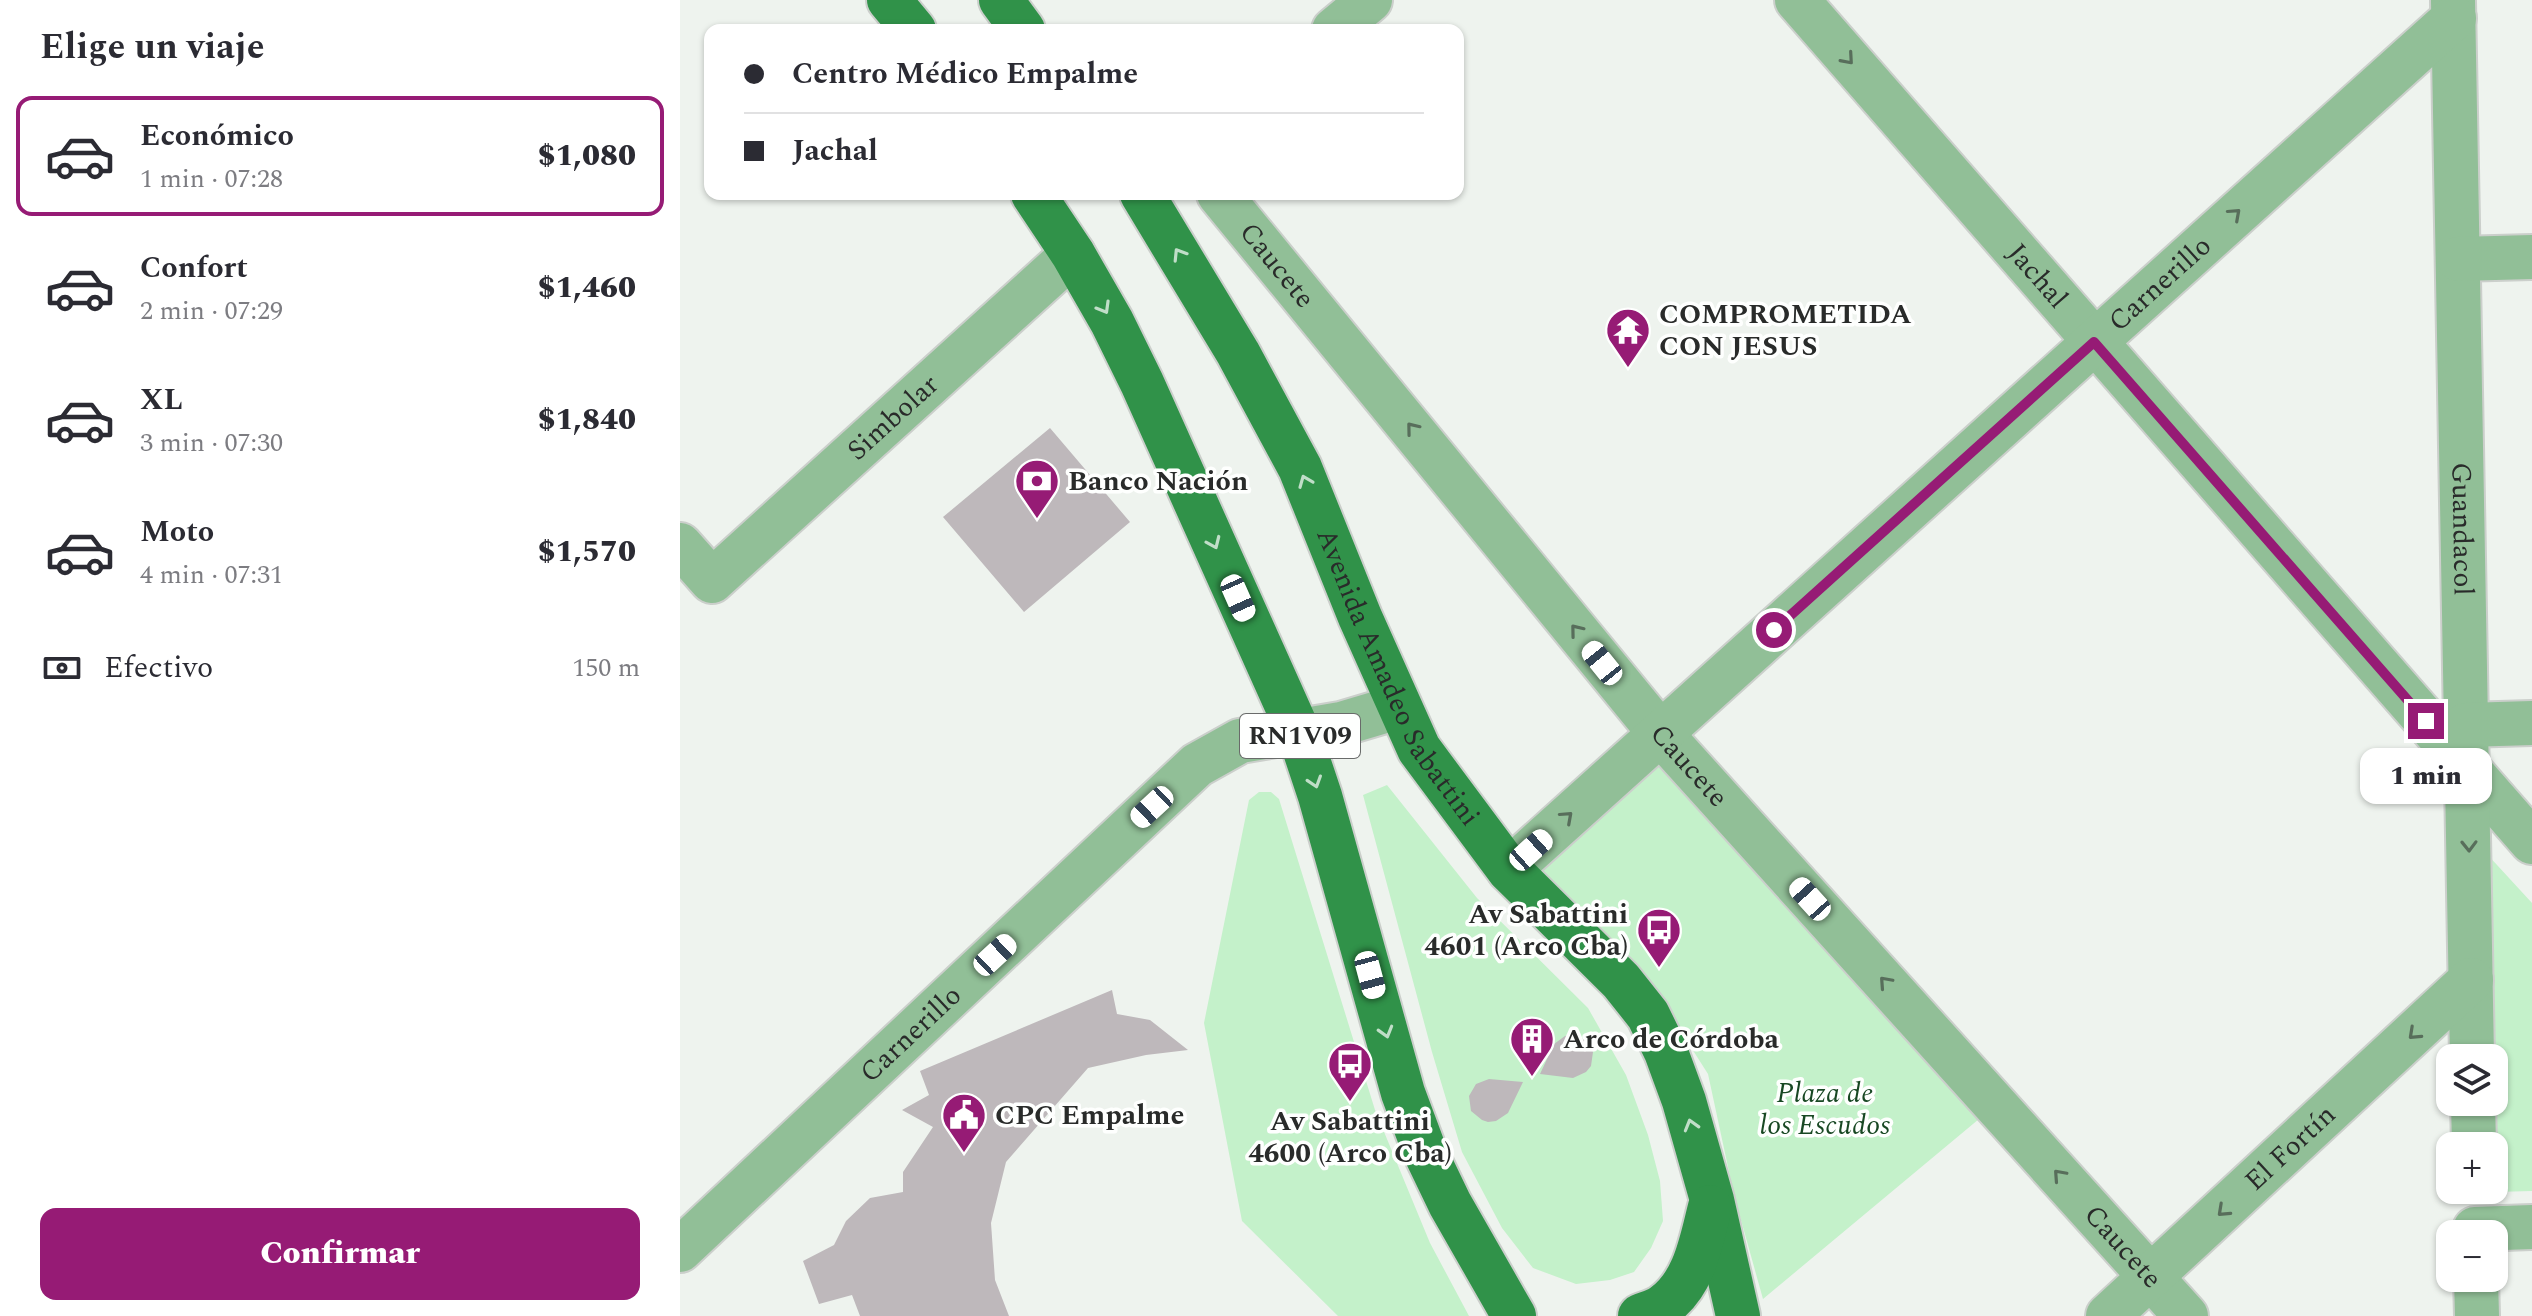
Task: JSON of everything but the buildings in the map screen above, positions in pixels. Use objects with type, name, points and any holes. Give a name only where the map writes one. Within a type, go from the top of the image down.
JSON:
[{"type":"main road","points":[[889,0],[909,24]]},
{"type":"main road","points":[[1001,0],[1019,24]]},
{"type":"main road","name":"RN1V09","points":[[1037,200],[1073,254],[1142,383],[1299,733],[1320,796],[1403,1093],[1425,1152],[1450,1204],[1520,1312]]},
{"type":"main road","name":"Avenida Amadeo Sabattini","points":[[1146,200],[1238,353],[1300,468],[1398,707],[1419,749],[1509,870],[1621,981],[1648,1015],[1684,1101],[1712,1200],[1738,1316]]},
{"type":"main road","points":[[1640,1316],[1661,1307],[1683,1287],[1697,1258],[1712,1200]]},
{"type":"street","points":[[1341,24],[1370,0]]},
{"type":"street","name":"Jachal","points":[[1797,0],[2532,842]]},
{"type":"street","name":"Carnerillo","points":[[1509,870],[2094,342],[2454,9]]},
{"type":"street","name":"Guandacol","points":[[2454,9],[2472,1044]]},
{"type":"street","name":"Caucete","points":[[1224,200],[1660,733],[2186,1316]]},
{"type":"street","name":"Simbolar","points":[[680,545],[712,581],[1073,254]]},
{"type":"street","points":[[2458,259],[2532,257]]},
{"type":"street","name":"Carnerillo","points":[[680,1250],[1197,765],[1240,741],[1341,724],[1398,707]]},
{"type":"street","points":[[2466,725],[2532,723]]},
{"type":"street","name":"El Fortín","points":[[2108,1316],[2471,980]]},
{"type":"street","points":[[2475,1218],[2532,1227]]},
{"type":"street","points":[[2476,1292],[2477,1316]]},
{"type":"green space","name":"Plaza de los Escudos","points":[[1658,766],[1979,1119],[1763,1299],[1734,1195],[1708,1074],[1640,967],[1542,870]]},
{"type":"green space","points":[[1387,785],[1477,898],[1588,1008],[1626,1075],[1648,1135],[1660,1181],[1663,1221],[1651,1248],[1634,1272],[1610,1280],[1576,1284],[1533,1268],[1502,1228],[1462,1152],[1363,795]]},
{"type":"green space","points":[[1259,792],[1271,792],[1279,799],[1375,1110],[1430,1243],[1469,1316],[1338,1316],[1242,1221],[1204,1023],[1249,800]]},
{"type":"green space","points":[[2486,853],[2532,903],[2532,1191],[2508,1192],[2508,1132],[2495,1132],[2495,1116],[2508,1116],[2508,1044],[2492,1044]]},
{"type":"place","name":"COMPROMETIDA CON JESUS","points":[[1628,369]]},
{"type":"place","name":"Banco Nación","points":[[1037,520]]},
{"type":"place","name":"Av Sabattini 4601 (Arco Cba)","points":[[1659,969]]},
{"type":"place","name":"Arco de Córdoba","points":[[1532,1078]]},
{"type":"place","name":"Av Sabattini 4600 (Arco Cba)","points":[[1350,1103]]},
{"type":"place","name":"CPC Empalme","points":[[964,1154]]},
{"type":"route","points":[[1774,630],[2094,342],[2426,721]]}]
